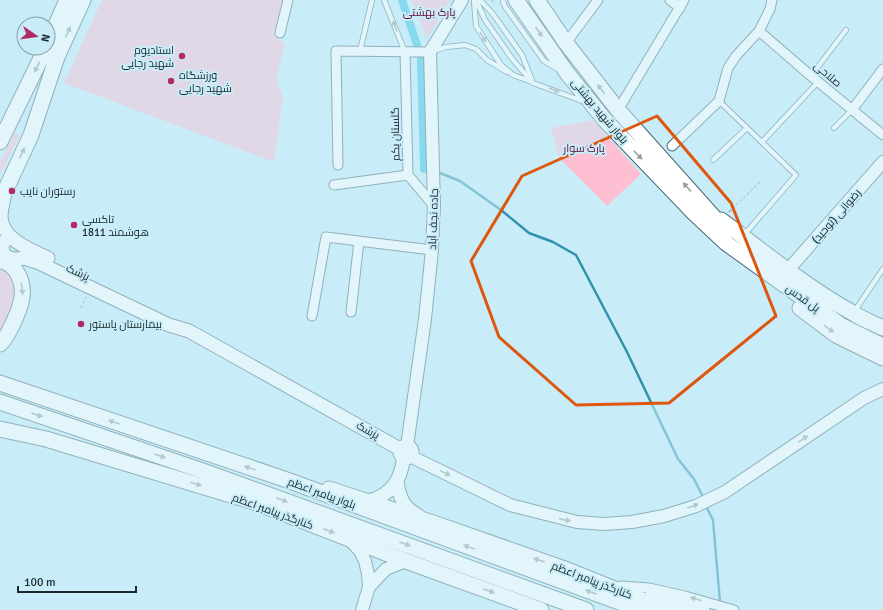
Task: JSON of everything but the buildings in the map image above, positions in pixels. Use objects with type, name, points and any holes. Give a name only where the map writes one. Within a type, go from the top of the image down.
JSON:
[{"type":"main road","points":[[56,25],[67,0]]},
{"type":"main road","points":[[56,44],[83,0]]},
{"type":"main road","name":"بلوار شهید بهشتی","points":[[516,0],[567,72],[604,119],[700,211],[734,239],[788,270],[853,313],[883,328]]},
{"type":"main road","name":"بلوار شهید بهشتی","points":[[537,0],[566,43],[700,211],[727,253],[747,270],[836,334],[883,358]]},
{"type":"main road","points":[[0,142],[14,113],[15,120],[19,123],[25,122],[50,56]]},
{"type":"main road","points":[[0,344],[10,332],[22,299],[22,290],[16,270],[5,261],[5,256],[2,249],[7,238],[11,238],[4,227],[1,217],[3,195],[33,130],[50,56]]},
{"type":"main road","name":"بلوار شهید بهشتی","points":[[700,211],[722,220],[734,239]]},
{"type":"main road","name":"پزشک","points":[[11,238],[34,252],[174,317],[189,331]]},
{"type":"main road","name":"پل قدس","points":[[734,239],[847,320],[883,338]]},
{"type":"main road","name":"پل قدس","points":[[734,239],[842,326],[883,346]]},
{"type":"main road","name":"پزشک","points":[[5,261],[24,258],[37,262],[169,325],[189,331],[405,452]]},
{"type":"main road","name":"بلوار پیامبر اعظم","points":[[0,383],[287,480],[641,610]]},
{"type":"main road","name":"بلوار پیامبر اعظم","points":[[0,402],[203,471],[586,610]]},
{"type":"main road","name":"کنارگذر پیامبر اعظم","points":[[0,429],[46,439],[254,502],[406,561],[541,610]]},
{"type":"main road","name":"جاده نجف آباد","points":[[397,482],[405,452]]},
{"type":"main road","points":[[203,471],[254,502]]},
{"type":"main road","name":"کنارگذر پیامبر اعظم","points":[[287,480],[323,487],[433,523],[596,581],[667,610]]},
{"type":"main road","points":[[368,501],[374,500],[384,494],[397,482]]},
{"type":"main road","points":[[397,482],[399,494],[407,509],[433,523]]},
{"type":"main road","points":[[596,581],[621,586],[702,610]]},
{"type":"street","points":[[280,33],[288,0]]},
{"type":"street","points":[[338,165],[336,51],[430,52],[462,0]]},
{"type":"street","points":[[566,43],[598,0]]},
{"type":"street","points":[[618,110],[682,4],[670,0]]},
{"type":"street","points":[[672,146],[719,101],[728,68],[736,56],[759,31],[770,8],[772,0]]},
{"type":"street","name":"صلاحی","points":[[759,31],[814,79],[883,135]]},
{"type":"street","name":"گلستان یکم","points":[[405,52],[408,175],[434,206]]},
{"type":"street","name":"جاده نجف آباد","points":[[405,452],[423,334],[432,250],[434,206],[430,52]]},
{"type":"street","points":[[852,110],[883,69]]},
{"type":"street","name":"رضوانی (توحید)","points":[[788,270],[883,162]]},
{"type":"street","points":[[334,184],[408,175]]},
{"type":"street","points":[[312,316],[326,237],[432,250]]},
{"type":"street","points":[[351,312],[359,241]]},
{"type":"street","points":[[405,452],[510,505],[577,522],[604,524],[632,522],[664,516],[696,506],[725,492],[864,398],[883,389]]},
{"type":"street","points":[[347,538],[360,551],[365,561],[369,587],[362,610]]},
{"type":"street","points":[[369,587],[386,569],[406,561]]},
{"type":"street","points":[[621,586],[648,588],[685,596],[734,610]]},
{"type":"lane","points":[[360,51],[372,0]]},
{"type":"lane","points":[[384,0],[405,52]]},
{"type":"lane","points":[[475,0],[476,26],[501,65],[513,75]]},
{"type":"lane","points":[[475,0],[493,32],[513,60],[534,83]]},
{"type":"lane","points":[[480,0],[493,14],[522,55],[534,83]]},
{"type":"lane","points":[[503,0],[504,5],[544,61],[555,68],[567,72]]},
{"type":"lane","points":[[762,142],[814,79],[846,30]]},
{"type":"lane","points":[[430,52],[446,47],[465,45],[476,50],[487,60],[513,75],[593,106]]},
{"type":"lane","points":[[719,101],[796,175],[734,239]]},
{"type":"lane","points":[[834,128],[852,110]]},
{"type":"lane","points":[[713,160],[747,128]]},
{"type":"lane","points":[[853,313],[883,269]]},
{"type":"path","points":[[492,0],[495,4]]},
{"type":"path","points":[[722,220],[761,181]]},
{"type":"highlighted area","points":[[657,116],[731,203],[776,316],[669,403],[576,405],[499,337],[471,261],[522,176]]},
{"type":"green space","name":"ورزشگاه شهید رجایی","points":[[102,0],[283,0],[274,35],[285,44],[276,79],[283,97],[274,162],[64,83]]},
{"type":"green space","name":"پارک بهشتی","points":[[412,0],[450,0],[427,39]]},
{"type":"green space","name":"پارک سوار","points":[[593,120],[641,174],[607,206],[559,158],[551,128]]},
{"type":"green space","points":[[15,133],[18,133],[19,137],[0,175],[0,162]]},
{"type":"green space","points":[[0,269],[16,270],[21,281],[0,344]]},
{"type":"waterway","points":[[402,0],[417,45]]},
{"type":"waterway","points":[[421,58],[424,169]]},
{"type":"waterway","points":[[440,173],[460,181],[501,210],[529,233],[553,242],[576,255],[627,352],[678,459],[694,479],[704,499]]},
{"type":"waterway","points":[[706,506],[713,520],[720,602]]},
{"type":"place","name":"استادیوم شهید رجایی","points":[[182,56]]},
{"type":"place","name":"ورزشگاه شهید رجایی","points":[[171,81]]},
{"type":"place","name":"رستوران نایب","points":[[12,191]]},
{"type":"place","name":"تاکسی هوشمند 1811","points":[[74,225]]},
{"type":"place","name":"بیمارستان پاستور","points":[[81,324]]}]
